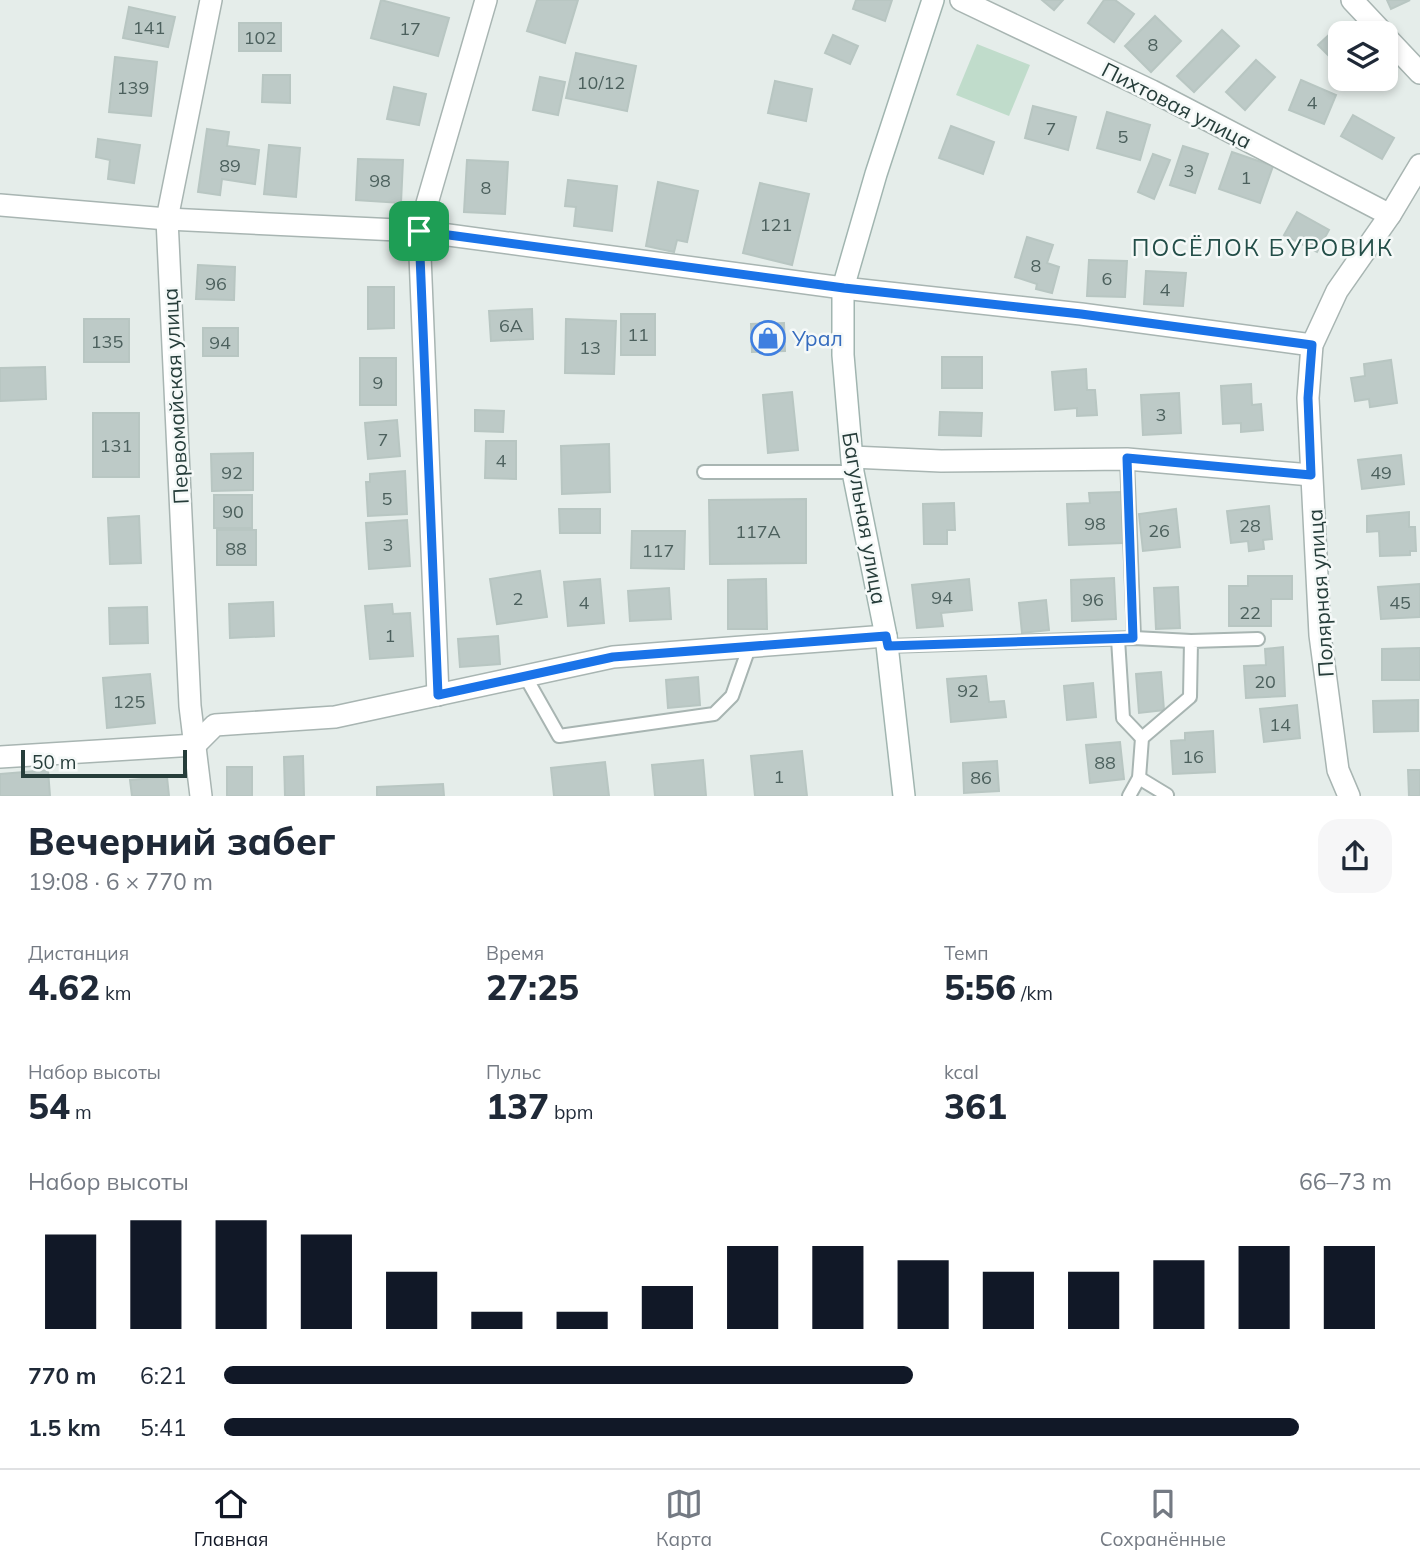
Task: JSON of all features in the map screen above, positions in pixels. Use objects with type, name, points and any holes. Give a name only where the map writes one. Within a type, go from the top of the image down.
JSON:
[{"type":"street","name":"Первомайская улица","points":[[201,796],[190,703],[167,219],[211,0]]},
{"type":"street","points":[[438,695],[419,231],[486,0]]},
{"type":"street","name":"Багульная улица","points":[[904,796],[887,641],[853,464],[843,355],[844,288],[876,174],[933,0]]},
{"type":"street","name":"Пихтовая улица","points":[[961,0],[1152,91],[1390,215]]},
{"type":"street","points":[[1352,0],[1371,21]]},
{"type":"street","points":[[1398,50],[1420,73]]},
{"type":"street","name":"Полярная улица","points":[[1349,796],[1338,770],[1320,635],[1308,398],[1312,345],[1337,291],[1390,215],[1420,165]]},
{"type":"street","points":[[0,205],[167,219],[419,231],[844,288],[1081,314],[1312,345]]},
{"type":"street","points":[[853,464],[1127,458],[1311,475]]},
{"type":"street","points":[[0,757],[195,745],[215,725],[335,717],[613,657],[750,645],[887,641]]},
{"type":"street","points":[[190,703],[215,725]]},
{"type":"lane","points":[[1127,458],[1133,638]]},
{"type":"lane","points":[[704,472],[853,464]]},
{"type":"lane","points":[[1118,639],[1123,718],[1142,738]]},
{"type":"lane","points":[[887,641],[1258,639]]},
{"type":"lane","points":[[1129,796],[1139,778],[1142,738],[1190,697],[1191,641]]},
{"type":"lane","points":[[525,676],[559,736],[714,714],[732,696],[750,645]]},
{"type":"lane","points":[[1139,778],[1167,795]]},
{"type":"green space","points":[[977,44],[1030,65],[1009,116],[956,95]]},
{"type":"building","points":[[381,0],[449,18],[438,56],[371,38]]},
{"type":"building","points":[[537,0],[578,0],[565,43],[527,31]]},
{"type":"building","points":[[856,0],[892,0],[885,21],[853,9]]},
{"type":"building","points":[[1042,0],[1063,0],[1054,10]]},
{"type":"building","points":[[1104,0],[1115,0],[1134,14],[1114,42],[1088,23]]},
{"type":"building","points":[[1387,0],[1410,0],[1391,9]]},
{"type":"building","points":[[129,7],[175,17],[168,47],[123,38]]},
{"type":"building","points":[[1155,16],[1181,41],[1151,72],[1125,46]]},
{"type":"building","points":[[239,23],[281,23],[281,51],[239,51]]},
{"type":"building","points":[[1222,30],[1239,46],[1194,92],[1177,76]]},
{"type":"building","points":[[833,35],[858,46],[850,64],[825,53]]},
{"type":"building","points":[[1328,36],[1328,55],[1318,45]]},
{"type":"building","points":[[576,53],[636,66],[627,111],[566,98]]},
{"type":"building","points":[[115,57],[157,62],[151,116],[109,112]]},
{"type":"building","points":[[1256,60],[1275,77],[1245,110],[1226,92]]},
{"type":"building","points":[[263,75],[290,75],[290,103],[262,102]]},
{"type":"building","points":[[540,77],[565,82],[558,115],[533,110]]},
{"type":"building","points":[[1301,80],[1336,95],[1324,124],[1289,110]]},
{"type":"building","points":[[775,81],[812,89],[806,121],[768,113]]},
{"type":"building","points":[[394,87],[426,94],[419,125],[387,119]]},
{"type":"building","points":[[1033,106],[1076,117],[1068,150],[1025,138]]},
{"type":"building","points":[[1107,112],[1150,125],[1140,160],[1097,148]]},
{"type":"building","points":[[1353,115],[1394,138],[1382,159],[1341,136]]},
{"type":"building","points":[[951,126],[994,142],[983,174],[939,158]]},
{"type":"building","points":[[207,129],[229,132],[227,146],[259,150],[255,184],[222,179],[220,195],[198,192]]},
{"type":"building","points":[[98,139],[140,145],[134,183],[108,179],[110,160],[96,157]]},
{"type":"building","points":[[269,145],[300,148],[296,197],[264,194]]},
{"type":"building","points":[[1183,146],[1208,154],[1195,193],[1170,185]]},
{"type":"building","points":[[1232,152],[1273,166],[1260,203],[1219,189]]},
{"type":"building","points":[[1153,154],[1170,160],[1154,199],[1138,192]]},
{"type":"building","points":[[358,159],[403,160],[401,203],[356,200]]},
{"type":"building","points":[[467,160],[508,162],[505,214],[464,212]]},
{"type":"building","points":[[568,180],[617,186],[612,231],[574,226],[576,207],[565,206]]},
{"type":"building","points":[[658,182],[698,191],[687,242],[677,240],[674,252],[646,246]]},
{"type":"building","points":[[760,183],[809,194],[792,265],[743,253]]},
{"type":"building","points":[[1297,212],[1329,230],[1317,252],[1284,235]]},
{"type":"building","points":[[1027,237],[1053,245],[1047,263],[1059,267],[1052,293],[1036,289],[1037,284],[1015,277]]},
{"type":"building","points":[[1089,260],[1127,261],[1125,297],[1087,296]]},
{"type":"building","points":[[198,265],[235,267],[234,300],[196,299]]},
{"type":"building","points":[[1146,271],[1186,273],[1183,306],[1144,304]]},
{"type":"building","points":[[368,287],[394,287],[394,328],[368,329]]},
{"type":"building","points":[[532,309],[533,339],[491,341],[489,311]]},
{"type":"building","points":[[621,314],[655,314],[655,355],[621,355]]},
{"type":"building","points":[[84,319],[129,319],[129,362],[84,362]]},
{"type":"building","points":[[566,319],[616,321],[614,374],[565,373]]},
{"type":"building","name":"Урал","points":[[784,323],[785,351],[752,352],[751,324]]},
{"type":"building","points":[[203,328],[238,328],[238,356],[203,356]]},
{"type":"building","points":[[942,357],[982,357],[982,388],[942,388]]},
{"type":"building","points":[[360,358],[396,358],[396,405],[360,405]]},
{"type":"building","points":[[1391,360],[1397,403],[1370,407],[1369,399],[1355,401],[1351,378],[1365,376],[1364,364]]},
{"type":"building","points":[[45,367],[46,399],[0,401],[0,368]]},
{"type":"building","points":[[1086,369],[1087,390],[1095,390],[1097,415],[1077,416],[1077,408],[1055,410],[1052,372]]},
{"type":"building","points":[[1251,384],[1252,405],[1261,404],[1263,430],[1241,432],[1241,423],[1223,424],[1221,386]]},
{"type":"building","points":[[792,392],[798,450],[768,453],[763,395]]},
{"type":"building","points":[[1179,393],[1181,433],[1143,435],[1141,395]]},
{"type":"building","points":[[475,410],[504,411],[503,432],[475,431]]},
{"type":"building","points":[[940,412],[982,413],[981,436],[939,435]]},
{"type":"building","points":[[93,413],[139,413],[139,477],[93,477]]},
{"type":"building","points":[[397,420],[400,456],[368,459],[365,423]]},
{"type":"building","points":[[486,441],[516,441],[516,479],[485,478]]},
{"type":"building","points":[[609,444],[610,492],[562,494],[561,446]]},
{"type":"building","points":[[253,453],[253,490],[212,491],[211,454]]},
{"type":"building","points":[[1401,455],[1404,484],[1362,489],[1358,460]]},
{"type":"building","points":[[405,471],[407,514],[368,516],[366,482],[370,482],[370,474]]},
{"type":"building","points":[[1121,492],[1123,543],[1069,545],[1067,504],[1090,503],[1089,493]]},
{"type":"building","points":[[214,495],[252,495],[252,528],[214,528]]},
{"type":"building","points":[[806,499],[806,563],[710,564],[709,500]]},
{"type":"building","points":[[954,503],[955,530],[947,530],[947,544],[924,544],[923,504]]},
{"type":"building","points":[[1269,506],[1272,539],[1263,540],[1264,549],[1249,551],[1248,541],[1231,543],[1227,511]]},
{"type":"building","points":[[559,509],[600,509],[600,533],[560,533]]},
{"type":"building","points":[[1176,509],[1180,547],[1143,551],[1139,514]]},
{"type":"building","points":[[1409,512],[1409,527],[1415,527],[1416,551],[1410,551],[1410,555],[1380,556],[1379,531],[1367,532],[1367,516]]},
{"type":"building","points":[[139,516],[141,563],[110,564],[108,518]]},
{"type":"building","points":[[407,520],[410,566],[369,569],[366,523]]},
{"type":"building","points":[[217,530],[256,530],[256,565],[217,565]]},
{"type":"building","points":[[632,531],[685,531],[684,569],[631,568]]},
{"type":"building","points":[[540,571],[547,617],[497,624],[490,579]]},
{"type":"building","points":[[1248,576],[1292,576],[1292,599],[1271,599],[1271,626],[1229,626],[1229,586],[1248,586]]},
{"type":"building","points":[[1114,578],[1116,619],[1072,621],[1071,580]]},
{"type":"building","points":[[600,579],[604,623],[568,626],[564,582]]},
{"type":"building","points":[[766,579],[767,629],[728,629],[728,580]]},
{"type":"building","points":[[969,579],[972,610],[941,613],[943,626],[917,628],[912,585]]},
{"type":"building","points":[[1420,584],[1420,617],[1381,619],[1378,587]]},
{"type":"building","points":[[1178,587],[1180,628],[1156,629],[1154,588]]},
{"type":"building","points":[[669,588],[671,619],[630,621],[628,591]]},
{"type":"building","points":[[1046,600],[1049,630],[1022,633],[1019,603]]},
{"type":"building","points":[[273,602],[274,636],[230,638],[229,604]]},
{"type":"building","points":[[392,604],[393,614],[410,613],[413,656],[370,659],[365,606]]},
{"type":"building","points":[[147,607],[148,643],[110,644],[109,608]]},
{"type":"building","points":[[498,636],[500,664],[460,667],[458,639]]},
{"type":"building","points":[[1283,647],[1285,696],[1246,698],[1244,666],[1266,665],[1265,649]]},
{"type":"building","points":[[1420,648],[1420,680],[1382,680],[1382,649]]},
{"type":"building","points":[[1161,672],[1164,710],[1139,713],[1136,674]]},
{"type":"building","points":[[150,674],[155,723],[107,728],[103,678]]},
{"type":"building","points":[[986,676],[989,702],[1004,701],[1006,717],[951,722],[947,679]]},
{"type":"building","points":[[698,677],[700,705],[668,708],[666,680]]},
{"type":"building","points":[[1093,683],[1096,717],[1067,720],[1064,686]]},
{"type":"building","points":[[1418,700],[1418,731],[1374,732],[1373,701]]},
{"type":"building","points":[[1297,705],[1300,738],[1264,742],[1260,709]]},
{"type":"building","points":[[1213,731],[1215,772],[1173,774],[1171,741],[1185,740],[1185,733]]},
{"type":"building","points":[[1120,742],[1124,779],[1090,783],[1086,745]]},
{"type":"building","points":[[802,751],[807,796],[755,796],[751,756]]},
{"type":"building","points":[[303,756],[304,796],[285,796],[284,757]]},
{"type":"building","points":[[703,760],[706,796],[655,796],[652,765]]},
{"type":"building","points":[[997,761],[999,791],[964,793],[963,763]]},
{"type":"building","points":[[605,762],[609,796],[554,796],[551,768]]},
{"type":"building","points":[[227,767],[252,767],[252,796],[227,796]]},
{"type":"building","points":[[48,770],[50,796],[0,796],[0,774]]},
{"type":"building","points":[[1408,770],[1420,770],[1420,796],[1409,796]]},
{"type":"building","points":[[167,777],[169,796],[132,796],[130,780]]},
{"type":"building","points":[[443,784],[444,796],[377,796],[377,787]]},
{"type":"place","name":"Урал","points":[[768,338]]},
{"type":"district","name":"ПОСЁЛОК БУРОВИК","points":[[1263,247]]},
{"type":"route","points":[[419,231],[844,288],[1081,314],[1312,345],[1308,398],[1311,475],[1127,458],[1133,638],[888,646],[886,636],[750,645],[613,657],[438,695],[419,231]]}]
